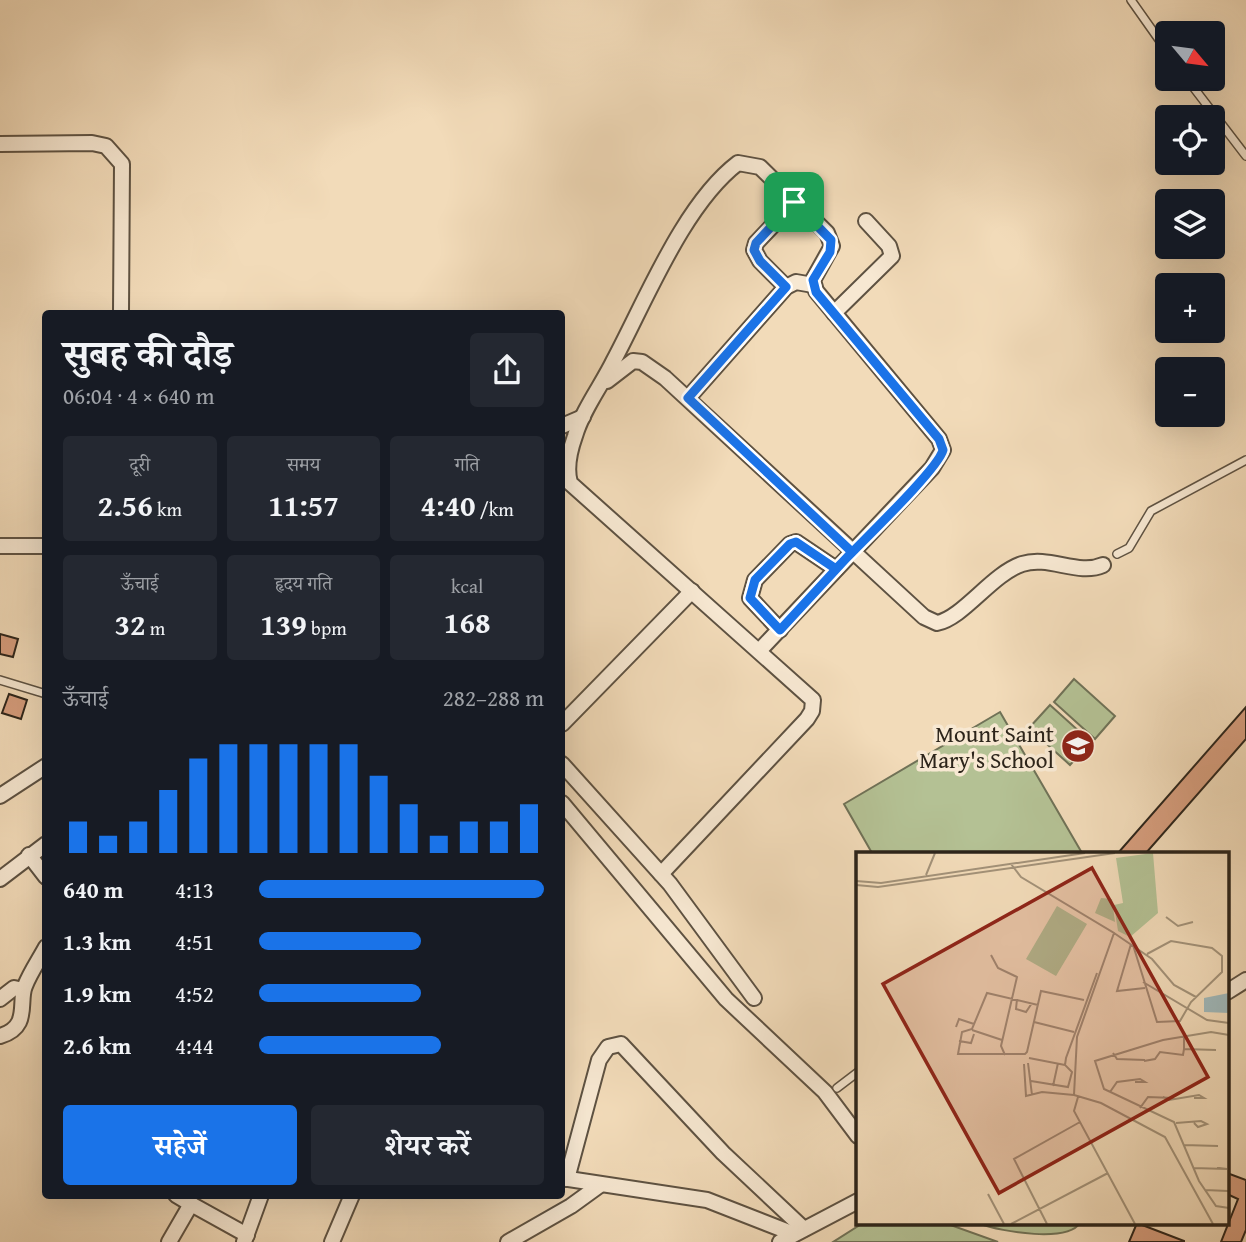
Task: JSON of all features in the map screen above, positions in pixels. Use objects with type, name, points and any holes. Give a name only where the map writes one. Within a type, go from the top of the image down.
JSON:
[{"type":"street","points":[[0,144],[92,143],[106,146],[116,154],[122,164],[124,187],[121,310]]},
{"type":"street","points":[[661,874],[812,711],[813,700],[570,483],[565,475],[566,452],[689,221],[720,177],[738,163],[751,163],[769,174],[831,240],[830,252],[816,274],[813,285]]},
{"type":"street","points":[[786,287],[760,261],[754,250],[756,243],[794,202]]},
{"type":"street","points":[[834,313],[892,256],[889,246],[866,221]]},
{"type":"street","points":[[688,398],[786,287],[796,282],[813,285],[939,439],[943,450],[933,468],[760,650]]},
{"type":"street","points":[[600,387],[633,361],[642,362],[688,398],[924,617],[937,623],[950,617],[996,579],[1026,562],[1093,570],[1103,565]]},
{"type":"street","points":[[565,425],[583,417]]},
{"type":"street","points":[[780,630],[750,598],[755,580],[790,544],[796,542],[836,569]]},
{"type":"street","points":[[0,546],[42,546]]},
{"type":"street","points":[[565,721],[692,591]]},
{"type":"street","points":[[565,767],[661,874],[754,998]]},
{"type":"street","points":[[0,796],[42,769]]},
{"type":"street","points":[[565,807],[731,1004],[825,1092],[856,1133]]},
{"type":"street","points":[[0,879],[42,847]]},
{"type":"street","points":[[29,855],[42,872]]},
{"type":"street","points":[[0,1036],[11,1031],[19,1019],[24,1006],[23,990],[42,954]]},
{"type":"street","points":[[1228,991],[1246,981]]},
{"type":"street","points":[[0,999],[14,988],[23,990]]},
{"type":"street","points":[[565,1176],[599,1060],[608,1047],[621,1044],[799,1232]]},
{"type":"street","points":[[565,1179],[715,1202],[799,1232]]},
{"type":"street","points":[[508,1242],[571,1206],[600,1185]]},
{"type":"street","points":[[183,1199],[246,1239],[260,1199]]},
{"type":"street","points":[[332,1242],[350,1199]]},
{"type":"street","points":[[780,1242],[856,1202]]},
{"type":"street","points":[[169,1242],[191,1204]]},
{"type":"lane","points":[[1131,0],[1155,34]]},
{"type":"lane","points":[[1196,91],[1246,156]]},
{"type":"lane","points":[[1117,554],[1129,548],[1151,511],[1246,460]]},
{"type":"lane","points":[[0,680],[42,693]]},
{"type":"lane","points":[[837,1088],[856,1074]]},
{"type":"green space","points":[[1074,679],[1115,716],[1095,739],[1054,702]]},
{"type":"green space","points":[[1050,705],[1091,742],[1070,765],[1029,728]]},
{"type":"green space","points":[[1000,712],[1081,852],[871,852],[844,804]]},
{"type":"green space","points":[[861,1224],[948,1224],[998,1242],[833,1242]]},
{"type":"green space","points":[[981,1224],[1079,1224],[1073,1229],[1049,1234]]},
{"type":"building","points":[[0,634],[18,639],[13,657],[0,654]]},
{"type":"building","points":[[9,694],[27,700],[21,719],[2,713]]},
{"type":"building","points":[[1246,707],[1246,739],[1147,852],[1119,852]]},
{"type":"building","points":[[1228,1173],[1246,1180],[1246,1230],[1241,1242],[1221,1242],[1238,1199],[1228,1194]]},
{"type":"building","points":[[1137,1224],[1184,1241],[1184,1242],[1129,1242]]},
{"type":"place","name":"Mount Saint Mary's School","points":[[1078,746]]},
{"type":"route","points":[[794,202],[756,243],[754,250],[760,261],[786,287],[688,398],[852,552],[780,630],[750,598],[755,580],[790,544],[796,542],[836,569],[852,552],[933,468],[943,450],[939,439],[816,292],[813,280],[830,252],[831,240],[794,202]]}]
